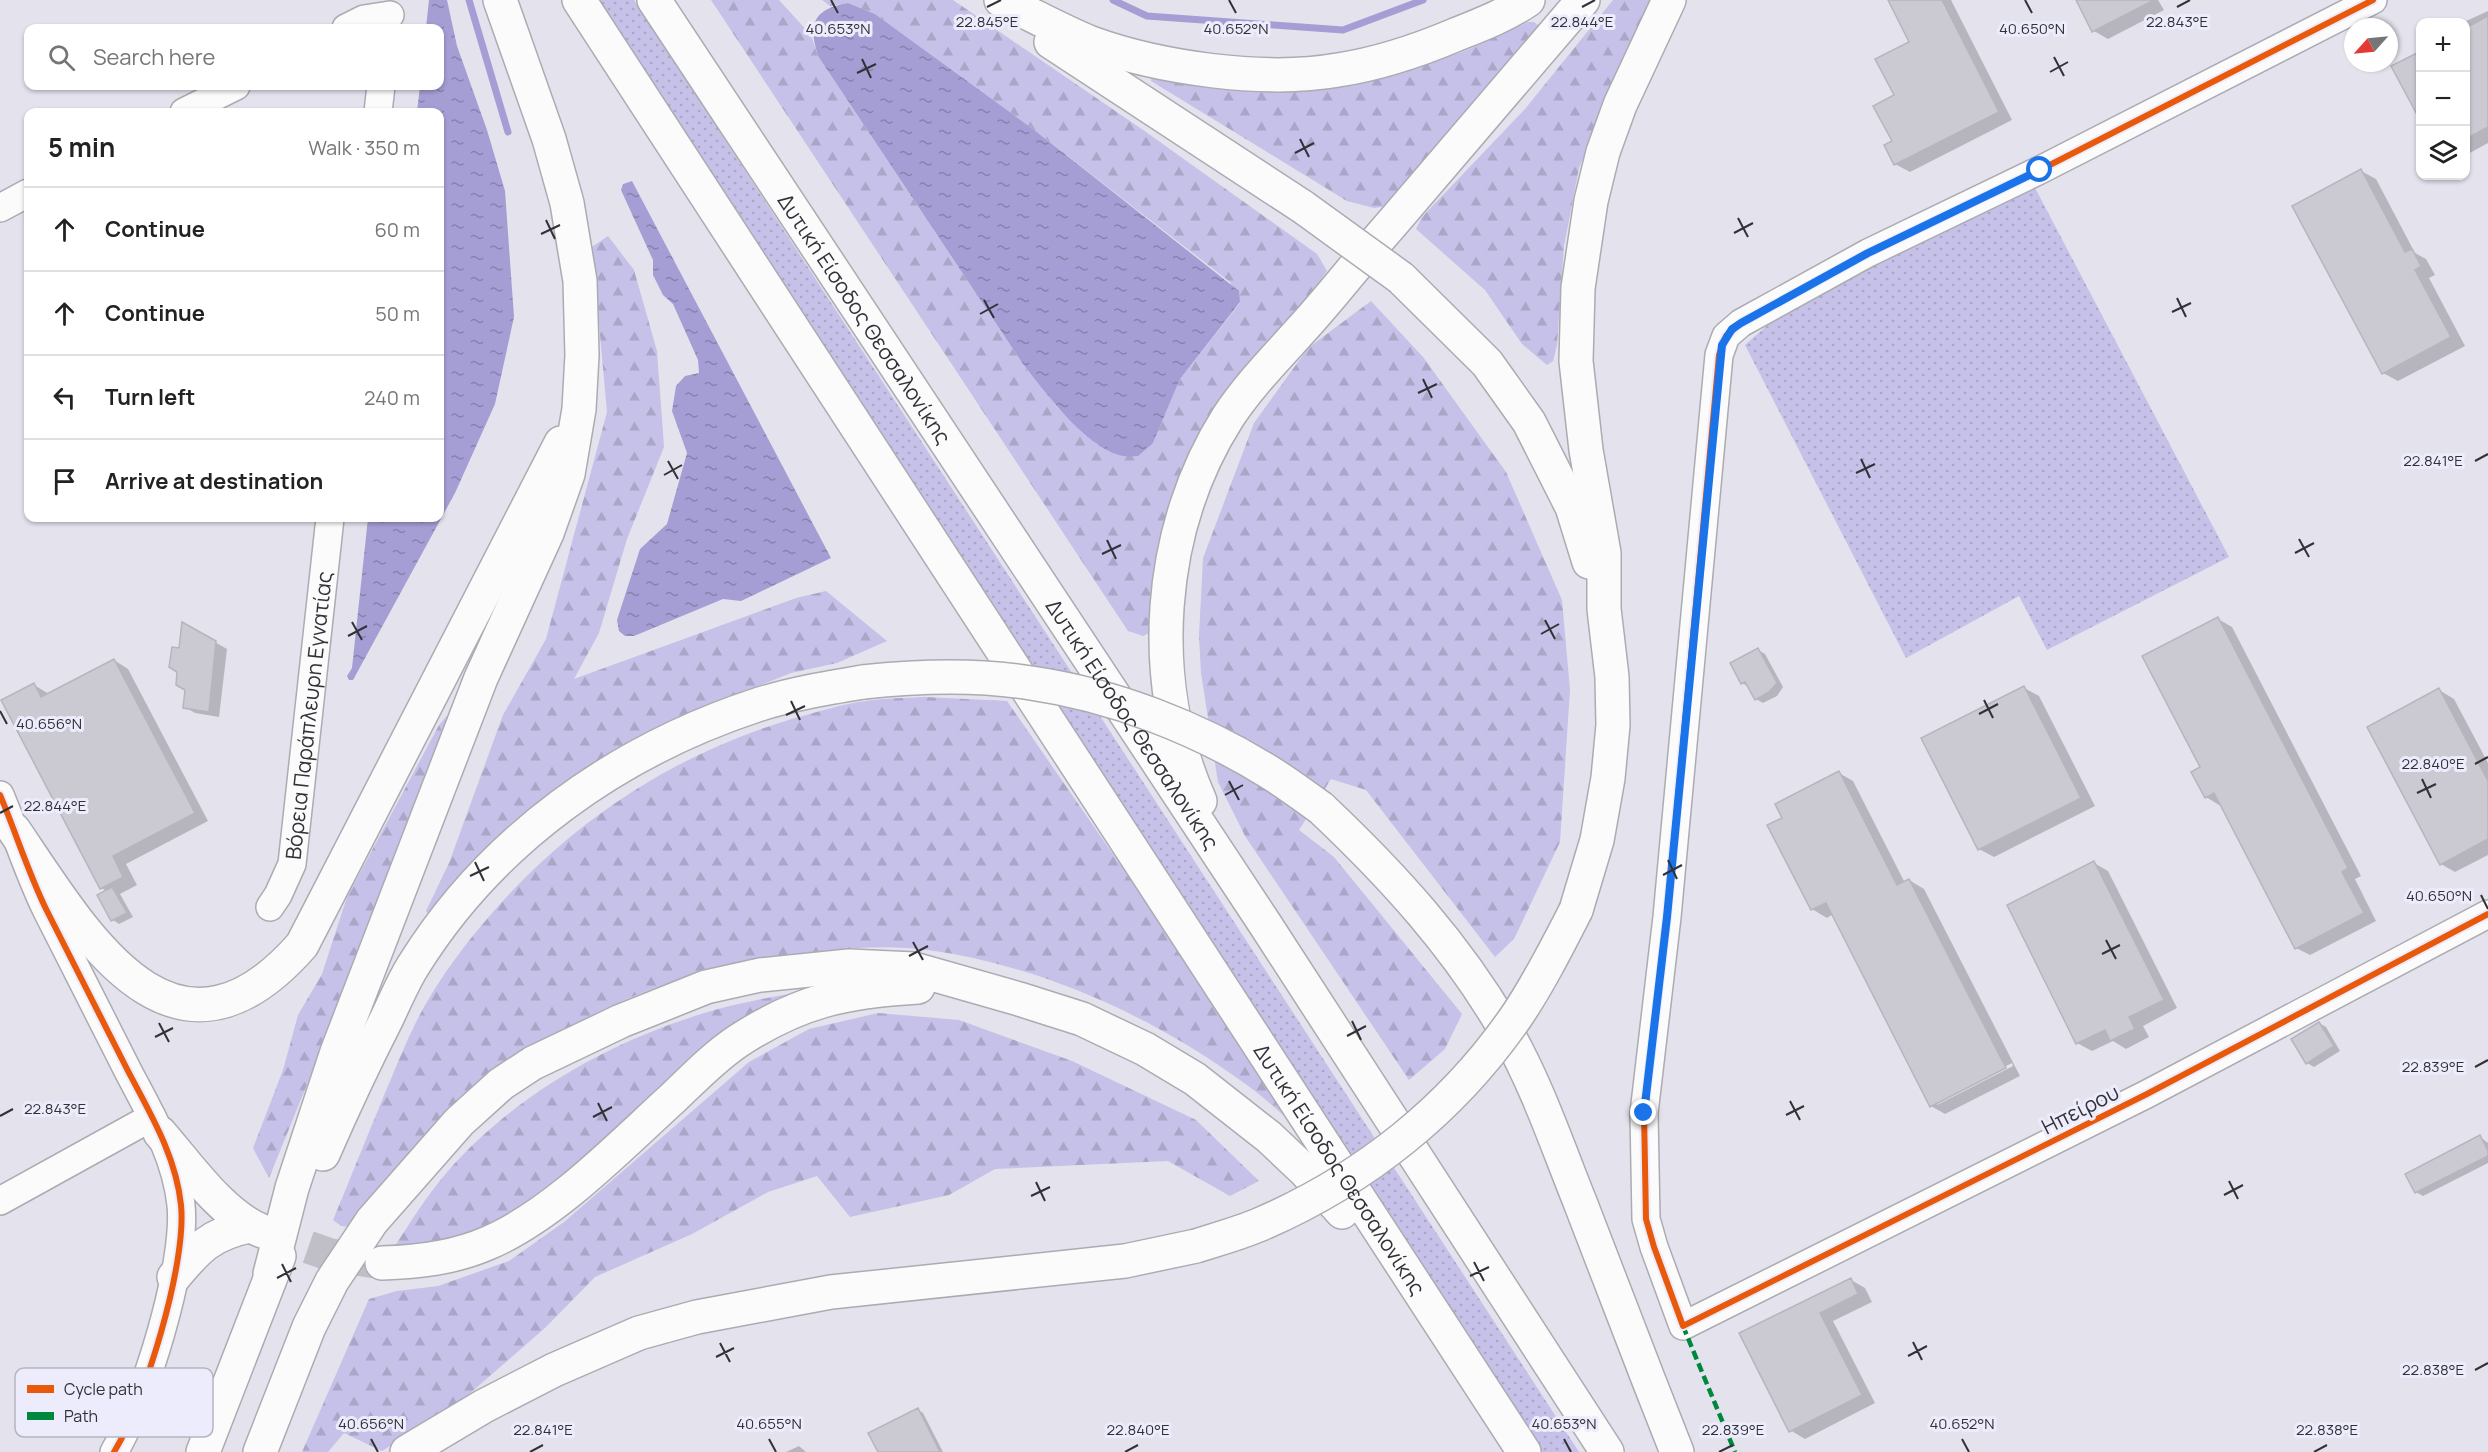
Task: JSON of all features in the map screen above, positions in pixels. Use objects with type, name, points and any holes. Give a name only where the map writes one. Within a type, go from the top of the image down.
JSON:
[{"type":"highway","points":[[270,1274],[292,1188],[337,1052],[482,678],[547,533],[567,474],[579,409],[582,355],[580,281],[567,203],[549,140],[500,0]]},
{"type":"highway","name":"Δυτική Είσοδος Θεσσαλονίκης","points":[[579,0],[1518,1443]]},
{"type":"highway","name":"Δυτική Είσοδος Θεσσαλονίκης","points":[[654,0],[1265,924],[1608,1452]]},
{"type":"highway","points":[[988,0],[1303,207],[1401,278],[1487,363],[1529,422],[1572,507],[1604,609]]},
{"type":"highway","points":[[1001,0],[1091,42],[1152,60],[1270,75],[1335,71],[1376,63],[1424,48],[1486,23],[1528,0]]},
{"type":"highway","points":[[1265,924],[1203,808],[1187,772],[1167,681],[1166,636],[1170,587],[1177,544],[1188,502],[1205,461],[1223,427],[1253,382],[1303,327],[1583,0]]},
{"type":"highway","points":[[406,1452],[484,1406],[554,1370],[639,1333],[697,1317],[831,1292],[1125,1261],[1196,1246],[1259,1225],[1311,1200],[1362,1171],[1410,1133],[1462,1085],[1518,1013],[1576,910],[1597,840],[1609,767],[1613,725],[1612,677],[1604,609],[1604,553],[1586,450],[1576,361],[1578,288],[1591,201],[1604,152],[1620,105],[1669,0]]},
{"type":"highway","points":[[14,830],[75,920],[98,948],[125,975],[148,990],[173,1000],[192,1004],[228,999],[263,982],[282,968],[302,945],[579,409]]},
{"type":"highway","points":[[213,1425],[270,1274],[348,1098],[413,966],[448,918],[511,847],[551,813],[599,778],[700,726],[758,705],[811,691],[910,677],[962,677],[1031,683],[1099,698],[1169,722],[1223,745],[1271,773],[1321,808],[1403,890],[1440,932],[1470,973],[1506,1032],[1538,1095],[1677,1452]]},
{"type":"highway","points":[[260,1452],[314,1317],[332,1281],[372,1221],[459,1122],[501,1084],[532,1063],[621,1021],[706,987],[760,975],[849,966],[914,969],[1082,1019],[1145,1049],[1195,1079],[1269,1137],[1305,1171],[1341,1212],[1439,1349],[1518,1443]]},
{"type":"highway","points":[[382,1263],[417,1262],[458,1254],[489,1243],[535,1216],[592,1172],[736,1042],[786,1013],[825,998],[865,991],[966,984]]},
{"type":"highway","points":[[156,1125],[204,1184],[256,1229],[228,1230],[211,1238],[198,1249],[174,1277]]},
{"type":"highway","points":[[203,1452],[209,1437]]},
{"type":"street","name":"Ηπείρου","points":[[2373,0],[2040,170],[1868,253],[1741,323],[1726,336],[1719,355],[1668,905],[1644,1113],[1646,1219],[1683,1326],[2147,1094],[2488,914]]},
{"type":"street","points":[[354,24],[364,19],[390,14]]},
{"type":"street","points":[[192,108],[228,90]]},
{"type":"street","points":[[378,108],[381,90]]},
{"type":"street","points":[[0,208],[24,195]]},
{"type":"street","name":"Βόρεια Παράπλευρη Εγνατίας","points":[[270,907],[292,864],[330,522]]},
{"type":"street","points":[[0,795],[45,906],[156,1125],[176,1176],[181,1204],[182,1232],[174,1277],[149,1368]]},
{"type":"street","points":[[0,1201],[156,1125]]},
{"type":"street","points":[[114,1452],[123,1437]]},
{"type":"green space","points":[[598,0],[634,0],[1579,1452],[1541,1452]]},
{"type":"green space","points":[[711,0],[779,0],[811,35],[818,56],[1023,364],[1058,408],[1098,445],[1153,443],[1180,379],[1240,303],[1230,282],[1033,129],[875,14],[848,3],[830,6],[822,0],[953,0],[1146,132],[1317,254],[1327,271],[1302,306],[1220,406],[1153,631],[1143,636],[1128,631]]},
{"type":"green space","points":[[1613,0],[1654,0],[1611,91],[1579,168],[1564,246],[1557,345],[1553,361],[1547,365],[1522,344],[1485,290],[1416,229],[1422,217],[1525,109]]},
{"type":"green space","points":[[1528,22],[1534,22],[1540,27],[1390,206],[1374,208],[1347,201],[1151,81],[1152,74],[1398,73],[1465,51]]},
{"type":"green space","points":[[2033,184],[2229,557],[2047,650],[2019,596],[1906,658],[1745,345],[1778,316]]},
{"type":"green space","points":[[608,236],[634,270],[657,351],[664,447],[627,539],[599,633],[574,679],[796,598],[826,591],[887,641],[837,663],[791,673],[685,715],[587,769],[510,824],[434,921],[426,911],[449,863],[503,715],[546,639],[607,412],[592,247]]},
{"type":"green space","points":[[1371,301],[1423,357],[1506,472],[1562,600],[1570,690],[1560,842],[1514,939],[1495,957],[1366,790],[1331,779],[1299,830],[1334,857],[1462,1014],[1445,1049],[1409,1080],[1245,836],[1218,782],[1201,673],[1199,636],[1203,558],[1254,423],[1308,348]]},
{"type":"green space","points":[[466,694],[269,1178],[253,1148],[283,1070],[298,1015],[322,974],[347,897],[439,725]]},
{"type":"green space","points":[[925,697],[1007,701],[1310,1139],[1255,1091],[1211,1060],[1174,1037],[1096,998],[1013,968],[971,958],[908,948],[845,949],[763,959],[697,974],[632,997],[571,1026],[542,1043],[500,1073],[350,1227],[341,1226],[333,1220],[397,1063],[424,1007],[444,975],[478,930],[515,888],[545,859],[577,831],[610,807],[679,765],[716,747],[755,731],[839,706],[873,700]]},
{"type":"green space","points":[[812,990],[565,1186],[461,1241],[393,1249],[419,1209],[448,1171],[505,1116],[537,1092],[571,1071],[643,1035],[718,1009]]},
{"type":"green space","points":[[878,1013],[959,1020],[1072,1061],[1196,1120],[1259,1181],[1230,1196],[1168,1161],[995,1169],[949,1195],[850,1217],[817,1176],[768,1192],[692,1234],[595,1277],[546,1327],[460,1402],[382,1451],[344,1433],[328,1452],[302,1452],[369,1299],[397,1291],[438,1286],[509,1261],[564,1222],[749,1062],[809,1029]]},
{"type":"water","points":[[429,0],[447,0],[457,46],[487,130],[505,191],[514,317],[495,404],[444,513],[444,108],[417,108],[420,90],[444,90],[444,24],[426,24]]},
{"type":"water","points":[[848,3],[875,14],[1033,129],[1239,291],[1240,302],[1180,379],[1153,443],[1138,456],[1119,455],[1092,440],[1042,389],[1023,364],[818,56],[814,35],[816,20],[827,9]]},
{"type":"water","points":[[632,181],[831,558],[741,601],[723,599],[634,636],[625,636],[619,631],[617,620],[640,549],[667,524],[687,453],[672,411],[676,386],[685,376],[699,373],[698,360],[673,304],[663,295],[653,275],[653,260],[621,190],[623,184]]},
{"type":"water","points":[[368,522],[439,522],[353,680],[349,680],[347,676],[352,668]]},
{"type":"building","points":[[1888,0],[1942,0],[1999,112],[1894,165],[1884,145],[1892,141],[1873,106],[1894,95],[1875,59],[1909,42]]},
{"type":"building","points":[[2076,0],[2154,0],[2092,32]]},
{"type":"building","points":[[2488,16],[2488,127],[2470,137],[2470,72],[2470,26]]},
{"type":"building","points":[[2416,54],[2416,113],[2394,72],[2398,72],[2398,62]]},
{"type":"building","points":[[2361,169],[2405,252],[2412,249],[2421,266],[2415,270],[2451,337],[2382,374],[2292,206]]},
{"type":"building","points":[[2218,617],[2348,868],[2342,872],[2364,913],[2295,949],[2214,793],[2205,798],[2191,772],[2200,767],[2142,656]]},
{"type":"building","points":[[182,622],[216,641],[209,712],[183,708],[185,690],[176,685],[177,672],[169,667],[172,647],[179,648]]},
{"type":"building","points":[[1758,648],[1777,683],[1769,692],[1755,700],[1745,682],[1741,684],[1730,663]]},
{"type":"building","points":[[114,659],[195,813],[113,856],[123,877],[100,889],[1,700],[34,683],[41,697]]},
{"type":"building","points":[[2024,686],[2081,798],[1978,850],[1921,738]]},
{"type":"building","points":[[2439,688],[2488,781],[2488,839],[2440,865],[2367,727]]},
{"type":"building","points":[[1839,771],[1897,885],[1909,879],[2006,1068],[1930,1107],[1826,903],[1811,910],[1767,825],[1782,818],[1775,804]]},
{"type":"building","points":[[2094,861],[2164,1000],[2129,1017],[2135,1029],[2110,1041],[2105,1030],[2076,1044],[2007,905]]},
{"type":"building","points":[[112,887],[127,913],[111,921],[97,895]]},
{"type":"building","points":[[2319,1022],[2334,1046],[2306,1064],[2291,1039]]},
{"type":"building","points":[[2480,1135],[2488,1156],[2415,1193],[2405,1174]]},
{"type":"building","points":[[1851,1278],[1858,1294],[1820,1313],[1862,1395],[1789,1432],[1739,1333]]},
{"type":"building","points":[[918,1408],[940,1452],[878,1452],[868,1433]]},
{"type":"waterway","points":[[469,0],[508,132]]},
{"type":"waterway","points":[[1113,0],[1147,16],[1343,30],[1423,0]]},
{"type":"tunnel","points":[[262,1231],[331,1255],[382,1263]]},
{"type":"marked path","points":[[1683,1326],[1735,1452]]},
{"type":"cycle path","points":[[2373,0],[2040,170],[1868,253],[1741,323],[1726,336],[1719,355],[1667,917],[1644,1113],[1646,1219],[1683,1326],[2147,1094],[2488,914]]},
{"type":"cycle path","points":[[0,795],[46,909],[161,1135],[174,1169],[181,1205],[181,1230],[171,1295],[150,1368]]},
{"type":"cycle path","points":[[114,1452],[122,1437]]},
{"type":"route","points":[[1644,1113],[1667,917],[1719,355],[1722,345],[1732,329],[1741,323],[1868,253],[2040,170]]}]
